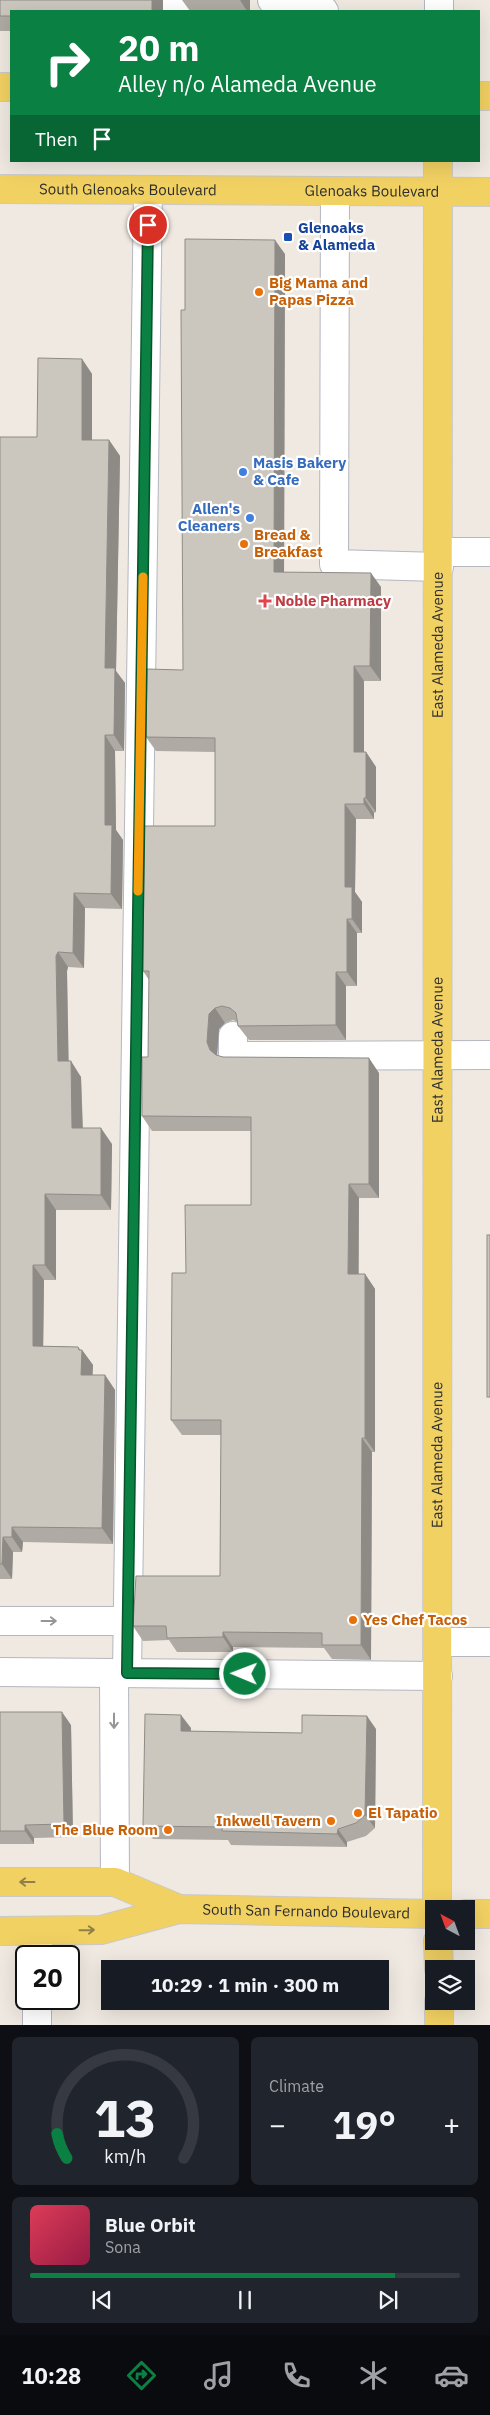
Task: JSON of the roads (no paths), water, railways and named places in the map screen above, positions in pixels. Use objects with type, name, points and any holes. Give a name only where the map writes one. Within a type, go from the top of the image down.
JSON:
[{"type":"main road","name":"East Alameda Avenue","points":[[437,1900],[438,162]]},
{"type":"main road","name":"South Glenoaks Boulevard","points":[[0,189],[254,190]]},
{"type":"main road","name":"Glenoaks Boulevard","points":[[254,190],[490,192]]},
{"type":"main road","name":"South San Fernando Boulevard","points":[[0,1882],[115,1882],[179,1909]]},
{"type":"main road","name":"South San Fernando Boulevard","points":[[0,1931],[38,1944],[101,1930],[179,1909],[425,1914]]},
{"type":"main road","points":[[475,1914],[490,1914]]},
{"type":"main road","points":[[439,2010],[439,2025]]},
{"type":"street","points":[[272,0],[276,5],[318,10]]},
{"type":"street","points":[[115,1882],[120,1673],[128,1621],[148,190]]},
{"type":"street","points":[[336,190],[334,564],[439,559],[490,552]]},
{"type":"street","points":[[233,1036],[233,1056],[490,1055]]},
{"type":"street","points":[[0,1621],[128,1621]]},
{"type":"street","points":[[438,1642],[490,1642]]},
{"type":"street","points":[[0,1672],[438,1676]]},
{"type":"street","points":[[36,2025],[37,2010]]},
{"type":"place","name":"Glenoaks & Alameda","points":[[288,237]]},
{"type":"place","name":"Big Mama and Papas Pizza","points":[[259,292]]},
{"type":"place","name":"Masis Bakery & Cafe","points":[[243,472]]},
{"type":"place","name":"Allen's Cleaners","points":[[250,518]]},
{"type":"place","name":"Bread & Breakfast","points":[[244,544]]},
{"type":"place","name":"Noble Pharmacy","points":[[265,601]]},
{"type":"place","name":"Yes Chef Tacos","points":[[353,1620]]},
{"type":"place","name":"El Tapatio","points":[[358,1813]]},
{"type":"place","name":"Inkwell Tavern","points":[[331,1821]]},
{"type":"place","name":"The Blue Room","points":[[168,1830]]}]
